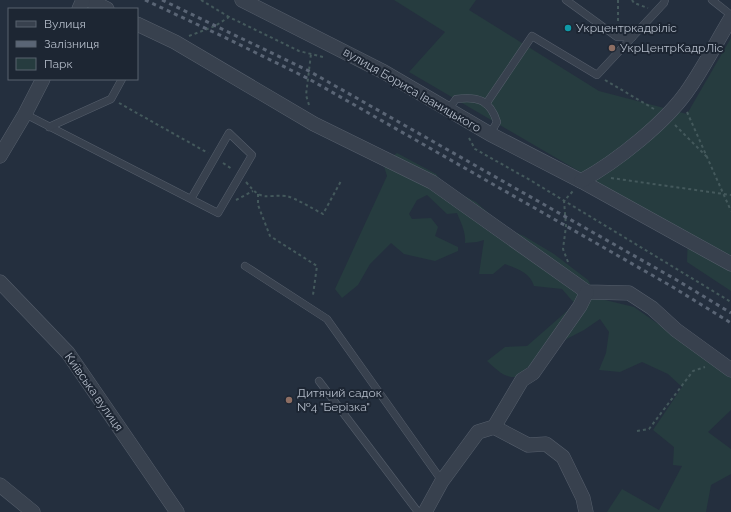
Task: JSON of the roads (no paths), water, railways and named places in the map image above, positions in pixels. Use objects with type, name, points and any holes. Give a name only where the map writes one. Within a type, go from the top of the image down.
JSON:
[{"type":"street","points":[[89,0],[105,8]]},
{"type":"street","name":"вулиця Бориса Іваницького","points":[[242,0],[384,72],[490,134],[586,179],[731,264]]},
{"type":"street","points":[[586,179],[616,158],[666,116],[682,98],[731,18]]},
{"type":"street","points":[[138,24],[175,42],[314,124],[432,182],[587,292],[629,293],[652,308],[676,330],[731,370]]},
{"type":"street","points":[[0,156],[4,140],[25,114],[42,80]]},
{"type":"street","name":"Київська вулиця","points":[[0,282],[68,353],[177,512]]},
{"type":"street","points":[[425,512],[442,481],[478,432],[494,427],[522,380],[533,373],[580,306],[587,292]]},
{"type":"street","points":[[494,427],[528,445],[546,444],[563,457],[583,498],[586,512]]},
{"type":"street","points":[[0,485],[33,512]]},
{"type":"lane","points":[[566,0],[617,37],[632,37]]},
{"type":"lane","points":[[486,104],[532,36],[597,75],[657,11],[665,0]]},
{"type":"lane","points":[[712,0],[731,15]]},
{"type":"lane","points":[[49,127],[111,99],[121,80]]},
{"type":"lane","points":[[448,110],[456,98],[470,97],[486,104],[494,111],[497,122],[490,134]]},
{"type":"lane","points":[[25,114],[218,212],[252,155],[229,133],[191,198]]},
{"type":"lane","points":[[245,266],[327,319],[442,481]]},
{"type":"lane","points":[[319,381],[418,512]]},
{"type":"railway","points":[[145,0],[309,79],[671,286],[731,323]]},
{"type":"railway","points":[[162,0],[309,71],[675,279],[731,313]]},
{"type":"place","name":"Укрцентркадріліс","points":[[568,28]]},
{"type":"place","name":"УкрЦентрКадрЛіс","points":[[612,48]]},
{"type":"place","name":"Дитячий садок №4 \"Берізка\"","points":[[289,400]]}]
